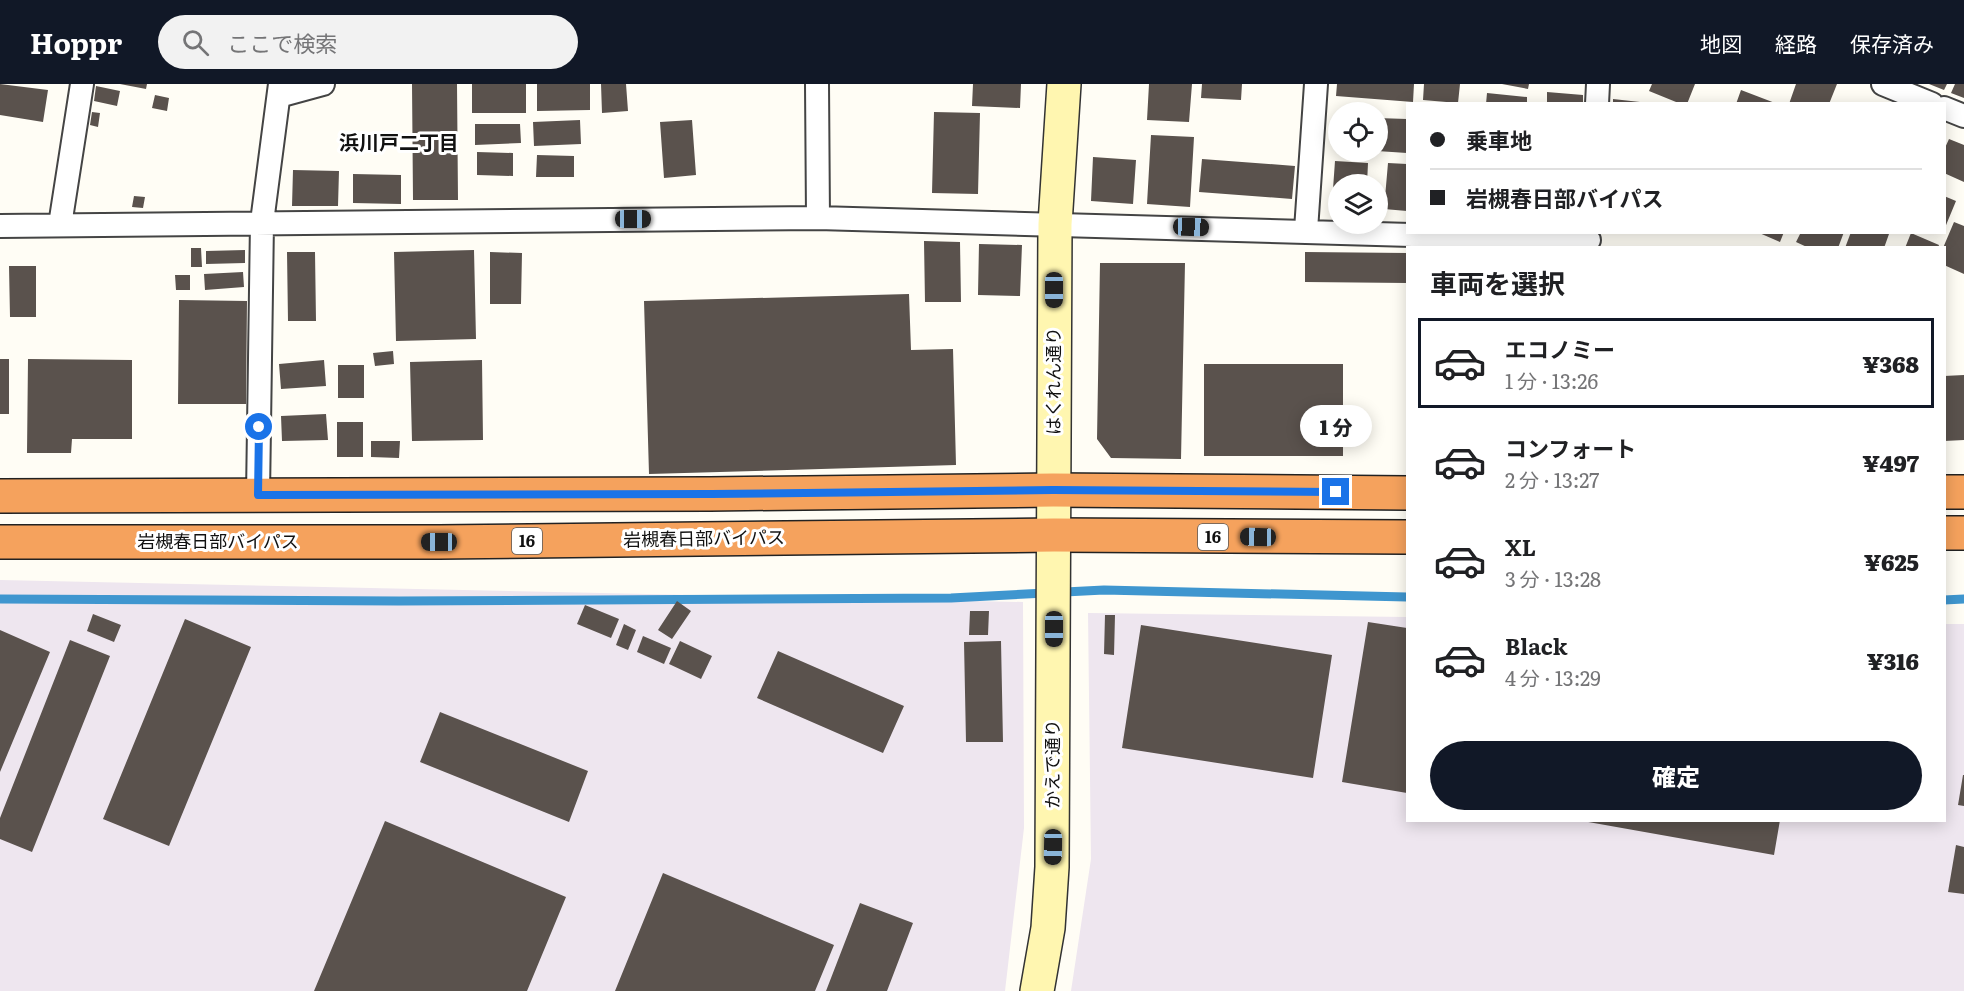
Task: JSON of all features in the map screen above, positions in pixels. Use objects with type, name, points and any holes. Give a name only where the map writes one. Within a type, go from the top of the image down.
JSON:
[{"type":"highway","points":[[0,496],[711,494],[1053,490],[1406,493]]},
{"type":"highway","points":[[1946,492],[1964,492]]},
{"type":"highway","points":[[1946,533],[1964,533]]},
{"type":"highway","name":"岩槻春日部バイパス","points":[[0,542],[439,542],[1054,535],[1406,537]]},
{"type":"street","points":[[60,225],[82,84]]},
{"type":"street","points":[[258,495],[262,222],[279,90],[323,84]]},
{"type":"street","points":[[817,84],[818,218]]},
{"type":"street","name":"はくれん通り","points":[[1054,535],[1054,224],[1065,84]]},
{"type":"street","points":[[1306,230],[1316,84]]},
{"type":"street","points":[[1596,102],[1598,84]]},
{"type":"street","points":[[1883,84],[1927,102]]},
{"type":"street","points":[[1946,109],[1964,116]]},
{"type":"street","points":[[0,226],[818,218],[1406,234]]},
{"type":"street","points":[[1419,234],[1589,240]]},
{"type":"street","name":"かえで通り","points":[[1037,991],[1048,928],[1052,867],[1054,535]]},
{"type":"shaded area","points":[[0,580],[1023,602],[1024,828],[1005,991],[0,991]]},
{"type":"shaded area","points":[[1088,613],[1406,617],[1406,822],[1946,822],[1946,624],[1964,624],[1964,991],[1071,991],[1091,859]]},
{"type":"building","points":[[0,84],[48,90],[43,122],[0,115]]},
{"type":"building","points":[[120,84],[147,84],[146,89]]},
{"type":"building","points":[[412,84],[457,84],[458,200],[413,200]]},
{"type":"building","points":[[472,84],[526,84],[526,113],[472,113]]},
{"type":"building","points":[[537,84],[590,84],[590,110],[537,111]]},
{"type":"building","points":[[601,84],[626,84],[628,111],[602,113]]},
{"type":"building","points":[[973,84],[1021,84],[1020,108],[972,106]]},
{"type":"building","points":[[1149,84],[1192,84],[1189,122],[1147,120]]},
{"type":"building","points":[[1202,84],[1242,84],[1241,100],[1201,98]]},
{"type":"building","points":[[1337,84],[1414,84],[1413,102],[1336,96]]},
{"type":"building","points":[[1424,84],[1460,84],[1458,102],[1423,100]]},
{"type":"building","points":[[1502,84],[1529,84],[1528,89]]},
{"type":"building","points":[[1652,84],[1695,84],[1688,102],[1676,102],[1649,91]]},
{"type":"building","points":[[1796,84],[1837,84],[1830,102],[1790,102]]},
{"type":"building","points":[[1929,84],[1947,84],[1944,90]]},
{"type":"building","points":[[1955,84],[1964,84],[1964,98],[1951,93]]},
{"type":"building","points":[[96,86],[120,91],[117,106],[94,101]]},
{"type":"building","points":[[1741,90],[1772,102],[1737,102]]},
{"type":"building","points":[[1547,92],[1583,95],[1583,102],[1547,102]]},
{"type":"building","points":[[1487,93],[1527,97],[1527,102],[1486,102]]},
{"type":"building","points":[[155,95],[169,98],[167,111],[152,108]]},
{"type":"building","points":[[1613,99],[1640,102],[1613,102]]},
{"type":"building","points":[[92,112],[100,113],[98,127],[90,125]]},
{"type":"building","points":[[934,112],[980,113],[978,194],[932,193]]},
{"type":"building","points":[[1388,118],[1406,119],[1406,153],[1388,152]]},
{"type":"building","points":[[580,120],[581,144],[534,146],[533,122]]},
{"type":"building","points":[[692,120],[696,175],[664,178],[660,122]]},
{"type":"building","points":[[475,124],[520,124],[521,143],[475,145]]},
{"type":"building","points":[[1151,135],[1194,137],[1190,207],[1147,204]]},
{"type":"building","points":[[1949,139],[1964,145],[1964,182],[1946,174],[1946,146]]},
{"type":"building","points":[[477,152],[513,153],[513,176],[477,175]]},
{"type":"building","points":[[537,155],[574,156],[574,177],[536,177]]},
{"type":"building","points":[[1093,157],[1136,160],[1133,204],[1091,201]]},
{"type":"building","points":[[1202,159],[1295,166],[1292,199],[1199,192]]},
{"type":"building","points":[[1335,162],[1368,163],[1367,174],[1334,174]]},
{"type":"building","points":[[1388,163],[1406,164],[1406,211],[1388,209]]},
{"type":"building","points":[[293,170],[339,171],[338,206],[292,206]]},
{"type":"building","points":[[353,174],[401,175],[401,204],[353,203]]},
{"type":"building","points":[[134,196],[145,197],[143,208],[132,207]]},
{"type":"building","points":[[1946,197],[1956,201],[1946,225]]},
{"type":"building","points":[[1954,222],[1964,226],[1964,274],[1946,266],[1946,246],[1944,246]]},
{"type":"building","points":[[1762,234],[1783,234],[1780,242]]},
{"type":"building","points":[[1800,234],[1843,234],[1839,246],[1805,246],[1796,242]]},
{"type":"building","points":[[1850,234],[1889,234],[1885,246],[1846,246]]},
{"type":"building","points":[[1911,234],[1939,245],[1939,246],[1906,246]]},
{"type":"building","points":[[924,241],[960,242],[961,302],[925,302]]},
{"type":"building","points":[[979,244],[1022,245],[1020,296],[978,295]]},
{"type":"building","points":[[191,248],[201,248],[202,267],[191,267]]},
{"type":"building","points":[[245,250],[245,263],[206,264],[206,251]]},
{"type":"building","points":[[474,250],[476,339],[396,341],[394,252]]},
{"type":"building","points":[[287,252],[315,252],[316,321],[288,321]]},
{"type":"building","points":[[490,252],[522,253],[521,304],[490,304]]},
{"type":"building","points":[[1305,252],[1406,253],[1406,283],[1305,282]]},
{"type":"building","points":[[1100,263],[1185,263],[1181,459],[1111,458],[1097,439]]},
{"type":"building","points":[[9,266],[36,266],[36,317],[10,317]]},
{"type":"building","points":[[243,272],[244,287],[205,290],[204,274]]},
{"type":"building","points":[[175,275],[190,275],[190,290],[176,290]]},
{"type":"building","points":[[909,294],[911,350],[953,349],[956,465],[649,474],[644,301]]},
{"type":"building","points":[[179,300],[247,301],[246,404],[178,404]]},
{"type":"building","points":[[393,351],[394,364],[375,366],[373,353]]},
{"type":"building","points":[[0,359],[9,359],[9,414],[0,414]]},
{"type":"building","points":[[28,359],[132,360],[132,439],[72,439],[71,453],[27,453]]},
{"type":"building","points":[[324,360],[326,386],[281,389],[279,364]]},
{"type":"building","points":[[482,360],[483,440],[412,441],[410,362]]},
{"type":"building","points":[[1204,364],[1343,364],[1343,456],[1204,456]]},
{"type":"building","points":[[338,365],[364,365],[364,398],[338,398]]},
{"type":"building","points":[[1964,375],[1964,440],[1946,441],[1946,376]]},
{"type":"building","points":[[326,414],[328,440],[282,441],[281,416]]},
{"type":"building","points":[[337,422],[363,422],[363,457],[337,457]]},
{"type":"building","points":[[371,441],[400,441],[399,458],[371,457]]},
{"type":"building","points":[[677,601],[691,611],[672,639],[658,630]]},
{"type":"building","points":[[585,605],[619,619],[611,638],[577,624]]},
{"type":"building","points":[[970,611],[989,611],[988,635],[969,635]]},
{"type":"building","points":[[93,614],[121,625],[114,642],[87,631]]},
{"type":"building","points":[[1105,615],[1115,615],[1114,655],[1104,654]]},
{"type":"building","points":[[185,619],[251,647],[169,846],[103,819]]},
{"type":"building","points":[[1368,622],[1406,628],[1406,793],[1342,782]]},
{"type":"building","points":[[624,624],[636,630],[628,650],[616,645]]},
{"type":"building","points":[[1141,625],[1332,655],[1313,778],[1122,748]]},
{"type":"building","points":[[0,630],[50,652],[0,772]]},
{"type":"building","points":[[643,636],[671,648],[664,664],[637,652]]},
{"type":"building","points":[[70,640],[110,656],[32,852],[0,839],[0,818]]},
{"type":"building","points":[[680,641],[712,656],[701,679],[669,664]]},
{"type":"building","points":[[1001,641],[1003,742],[966,742],[964,642]]},
{"type":"building","points":[[778,651],[904,706],[883,753],[757,698]]},
{"type":"building","points":[[440,712],[588,771],[569,822],[420,762]]},
{"type":"building","points":[[1964,775],[1964,806],[1958,805]]},
{"type":"building","points":[[385,821],[566,897],[527,991],[314,991]]},
{"type":"building","points":[[1588,822],[1780,822],[1774,855]]},
{"type":"building","points":[[1956,845],[1964,847],[1964,894],[1948,892]]},
{"type":"building","points":[[663,873],[834,945],[815,991],[615,991]]},
{"type":"building","points":[[860,903],[913,923],[887,991],[826,991]]},
{"type":"waterway","points":[[0,599],[399,601],[951,598],[1104,590],[1406,597]]},
{"type":"waterway","points":[[1946,600],[1964,599]]},
{"type":"district","name":"浜川戸二丁目","points":[[399,143]]},
{"type":"route","points":[[259,427],[258,495],[711,494],[1053,490],[1336,492]]}]
